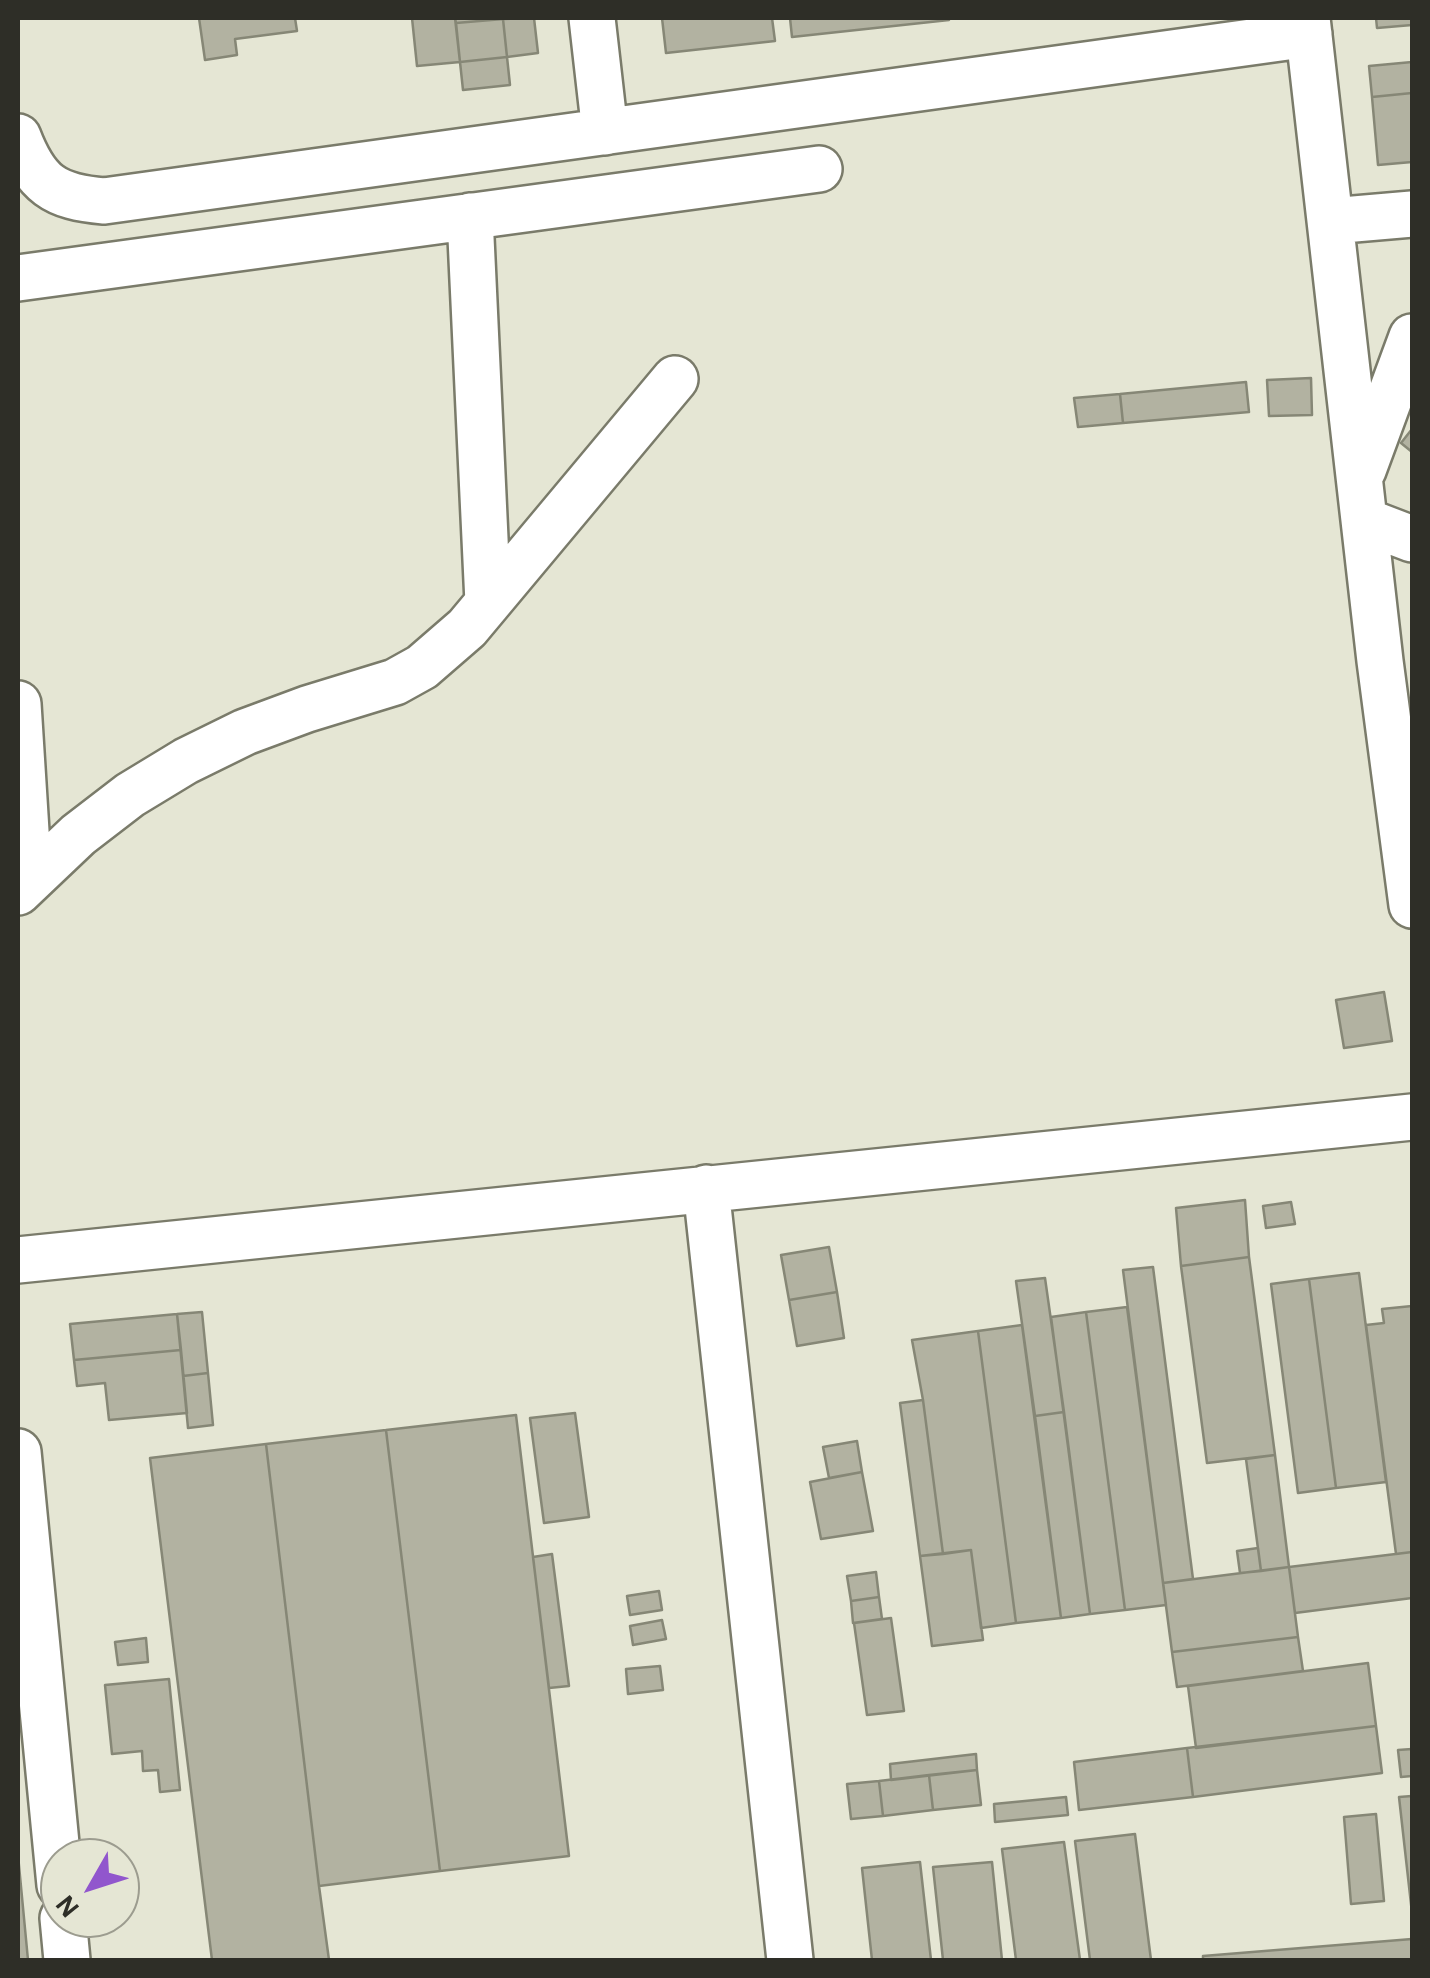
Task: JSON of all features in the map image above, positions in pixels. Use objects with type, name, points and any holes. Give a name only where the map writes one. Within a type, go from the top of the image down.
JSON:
[{"type":"street","points":[[592,18],[605,132]]},
{"type":"street","points":[[18,137],[28,164],[49,186],[75,199],[104,201],[605,132],[1308,26],[1365,521],[1396,659],[1412,906]]},
{"type":"street","points":[[18,278],[819,169]]},
{"type":"street","points":[[1331,221],[1412,214]]},
{"type":"street","points":[[470,216],[488,604]]},
{"type":"street","points":[[1360,476],[1412,337]]},
{"type":"street","points":[[23,886],[78,835],[130,795],[186,761],[245,732],[395,682],[422,667],[488,604],[674,380]]},
{"type":"street","points":[[1365,521],[1412,539]]},
{"type":"street","points":[[18,704],[23,886]]},
{"type":"street","points":[[18,1260],[1412,1118]]},
{"type":"street","points":[[706,1188],[790,1960]]},
{"type":"street","points":[[18,1452],[55,1838]]},
{"type":"building","points":[[199,18],[295,18],[297,31],[235,39],[237,55],[205,60]]},
{"type":"building","points":[[412,18],[455,18],[460,62],[417,66]]},
{"type":"building","points":[[455,18],[503,18],[503,19],[456,23]]},
{"type":"building","points":[[534,18],[538,53],[507,57],[503,19]]},
{"type":"building","points":[[662,18],[772,18],[775,41],[666,53]]},
{"type":"building","points":[[790,18],[949,18],[949,20],[792,37]]},
{"type":"building","points":[[1376,18],[1412,18],[1412,25],[1377,28]]},
{"type":"building","points":[[503,19],[507,57],[460,62],[456,23]]},
{"type":"building","points":[[507,57],[510,85],[463,90],[460,62]]},
{"type":"building","points":[[1412,62],[1412,93],[1372,97],[1369,66]]},
{"type":"building","points":[[1412,93],[1412,162],[1378,165],[1372,97]]},
{"type":"building","points":[[1311,378],[1312,415],[1269,416],[1267,380]]},
{"type":"building","points":[[1246,382],[1249,412],[1123,423],[1120,394]]},
{"type":"building","points":[[1120,394],[1123,423],[1078,427],[1074,398]]},
{"type":"building","points":[[1412,429],[1412,452],[1401,443]]},
{"type":"building","points":[[1384,992],[1392,1041],[1344,1048],[1336,1000]]},
{"type":"building","points":[[1245,1200],[1249,1257],[1181,1266],[1176,1208]]},
{"type":"building","points":[[1291,1202],[1295,1224],[1266,1228],[1263,1206]]},
{"type":"building","points":[[829,1247],[837,1292],[789,1300],[781,1255]]},
{"type":"building","points":[[1249,1257],[1275,1455],[1207,1463],[1181,1266]]},
{"type":"building","points":[[1153,1267],[1193,1579],[1163,1583],[1123,1270]]},
{"type":"building","points":[[1359,1273],[1386,1482],[1336,1488],[1309,1279]]},
{"type":"building","points":[[1045,1278],[1064,1412],[1035,1416],[1016,1281]]},
{"type":"building","points":[[1309,1279],[1336,1488],[1298,1493],[1271,1284]]},
{"type":"building","points":[[837,1292],[844,1338],[797,1346],[789,1300]]},
{"type":"building","points":[[1412,1306],[1412,1552],[1396,1554],[1366,1325],[1384,1323],[1382,1309]]},
{"type":"building","points":[[1127,1307],[1166,1605],[1125,1610],[1086,1312]]},
{"type":"building","points":[[202,1312],[208,1373],[183,1376],[177,1314]]},
{"type":"building","points":[[1086,1312],[1125,1610],[1090,1614],[1051,1317]]},
{"type":"building","points":[[177,1314],[181,1350],[74,1360],[70,1324]]},
{"type":"building","points":[[1022,1325],[1061,1618],[1016,1623],[978,1331]]},
{"type":"building","points":[[978,1331],[1016,1623],[981,1628],[971,1550],[943,1554],[912,1340]]},
{"type":"building","points":[[181,1350],[187,1413],[109,1420],[105,1383],[77,1386],[74,1360]]},
{"type":"building","points":[[208,1373],[213,1425],[188,1428],[183,1376]]},
{"type":"building","points":[[923,1400],[943,1554],[920,1556],[900,1403]]},
{"type":"building","points":[[1064,1412],[1090,1614],[1061,1618],[1035,1416]]},
{"type":"building","points":[[575,1413],[589,1517],[544,1523],[530,1418]]},
{"type":"building","points":[[516,1415],[569,1856],[440,1871],[386,1430]]},
{"type":"building","points":[[386,1430],[440,1871],[319,1886],[266,1444]]},
{"type":"building","points":[[857,1441],[862,1472],[829,1478],[823,1447]]},
{"type":"building","points":[[266,1444],[329,1960],[212,1960],[150,1458]]},
{"type":"building","points":[[1275,1455],[1289,1567],[1261,1571],[1246,1459]]},
{"type":"building","points":[[862,1472],[873,1531],[821,1539],[810,1482]]},
{"type":"building","points":[[1258,1548],[1261,1571],[1240,1573],[1237,1551]]},
{"type":"building","points":[[971,1550],[983,1640],[932,1646],[920,1556]]},
{"type":"building","points":[[1412,1552],[1412,1598],[1295,1613],[1289,1567]]},
{"type":"building","points":[[552,1554],[569,1686],[549,1688],[533,1557]]},
{"type":"building","points":[[1289,1567],[1298,1637],[1172,1652],[1163,1583]]},
{"type":"building","points":[[876,1572],[879,1597],[851,1601],[847,1576]]},
{"type":"building","points":[[659,1591],[662,1610],[630,1615],[627,1596]]},
{"type":"building","points":[[879,1597],[882,1619],[853,1623],[851,1601]]},
{"type":"building","points":[[891,1618],[904,1711],[867,1715],[854,1623]]},
{"type":"building","points":[[662,1620],[666,1639],[633,1645],[630,1626]]},
{"type":"building","points":[[1298,1637],[1303,1671],[1177,1687],[1172,1652]]},
{"type":"building","points":[[146,1638],[148,1662],[118,1665],[115,1642]]},
{"type":"building","points":[[1368,1663],[1376,1726],[1196,1748],[1188,1686]]},
{"type":"building","points":[[660,1666],[663,1690],[628,1694],[626,1669]]},
{"type":"building","points":[[169,1679],[180,1790],[160,1792],[158,1770],[143,1771],[142,1751],[112,1754],[105,1685]]},
{"type":"building","points":[[1376,1726],[1382,1773],[1193,1797],[1187,1748]]},
{"type":"building","points":[[1187,1748],[1193,1797],[1079,1810],[1074,1762]]},
{"type":"building","points":[[1412,1749],[1412,1776],[1401,1777],[1398,1750]]},
{"type":"building","points":[[976,1754],[977,1770],[891,1780],[890,1764]]},
{"type":"building","points":[[977,1770],[981,1805],[933,1810],[929,1775]]},
{"type":"building","points":[[929,1775],[933,1810],[883,1816],[879,1781]]},
{"type":"building","points":[[879,1781],[883,1816],[851,1819],[847,1784]]},
{"type":"building","points":[[1412,1796],[1412,1913],[1399,1797]]},
{"type":"building","points":[[1066,1797],[1068,1815],[995,1822],[994,1804]]},
{"type":"building","points":[[1376,1814],[1384,1901],[1351,1904],[1344,1817]]},
{"type":"building","points":[[1135,1834],[1151,1960],[1090,1960],[1075,1841]]},
{"type":"building","points":[[1064,1842],[1080,1960],[1016,1960],[1002,1849]]},
{"type":"building","points":[[18,1855],[28,1960],[18,1960]]},
{"type":"building","points":[[920,1862],[931,1960],[872,1960],[862,1868]]},
{"type":"building","points":[[992,1862],[1002,1960],[943,1960],[933,1867]]},
{"type":"building","points":[[1412,1939],[1412,1960],[1203,1960],[1203,1956]]}]
